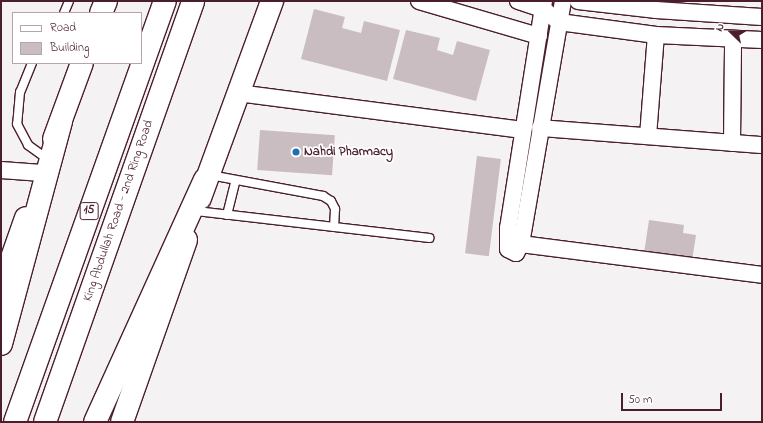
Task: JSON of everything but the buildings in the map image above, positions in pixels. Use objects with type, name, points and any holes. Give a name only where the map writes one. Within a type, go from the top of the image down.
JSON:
[{"type":"main road","points":[[101,12],[106,1]]},
{"type":"main road","name":"King Abdullah Road - 2nd Ring Road","points":[[15,422],[165,1]]},
{"type":"main road","name":"King Abdullah Road - 2nd Ring Road","points":[[45,422],[194,1]]},
{"type":"main road","points":[[95,422],[206,177],[272,1]]},
{"type":"main road","points":[[1,289],[82,64]]},
{"type":"main road","points":[[1,344],[61,120]]},
{"type":"main road","points":[[122,422],[196,211],[206,177]]},
{"type":"street","points":[[419,1],[539,36]]},
{"type":"street","points":[[518,1],[544,5],[559,1]]},
{"type":"street","points":[[544,5],[508,228],[508,249],[516,253],[521,244],[562,1]]},
{"type":"street","points":[[578,1],[708,7],[762,17]]},
{"type":"street","points":[[544,5],[559,22],[656,35],[733,40],[762,40]]},
{"type":"street","points":[[648,136],[656,35]]},
{"type":"street","points":[[732,143],[733,40]]},
{"type":"street","points":[[238,93],[523,130]]},
{"type":"street","points":[[540,128],[762,145]]},
{"type":"street","points":[[1,170],[44,166]]},
{"type":"street","points":[[521,244],[762,275]]},
{"type":"lane","points":[[64,12],[68,1]]},
{"type":"lane","points":[[32,64],[20,92],[17,124],[28,145],[44,166]]},
{"type":"lane","points":[[206,177],[236,180],[323,196],[331,201],[335,209],[334,227]]},
{"type":"lane","points":[[228,215],[236,180]]},
{"type":"lane","points":[[196,211],[429,238]]},
{"type":"place","name":"Nahdi Pharmacy","points":[[296,152]]}]
